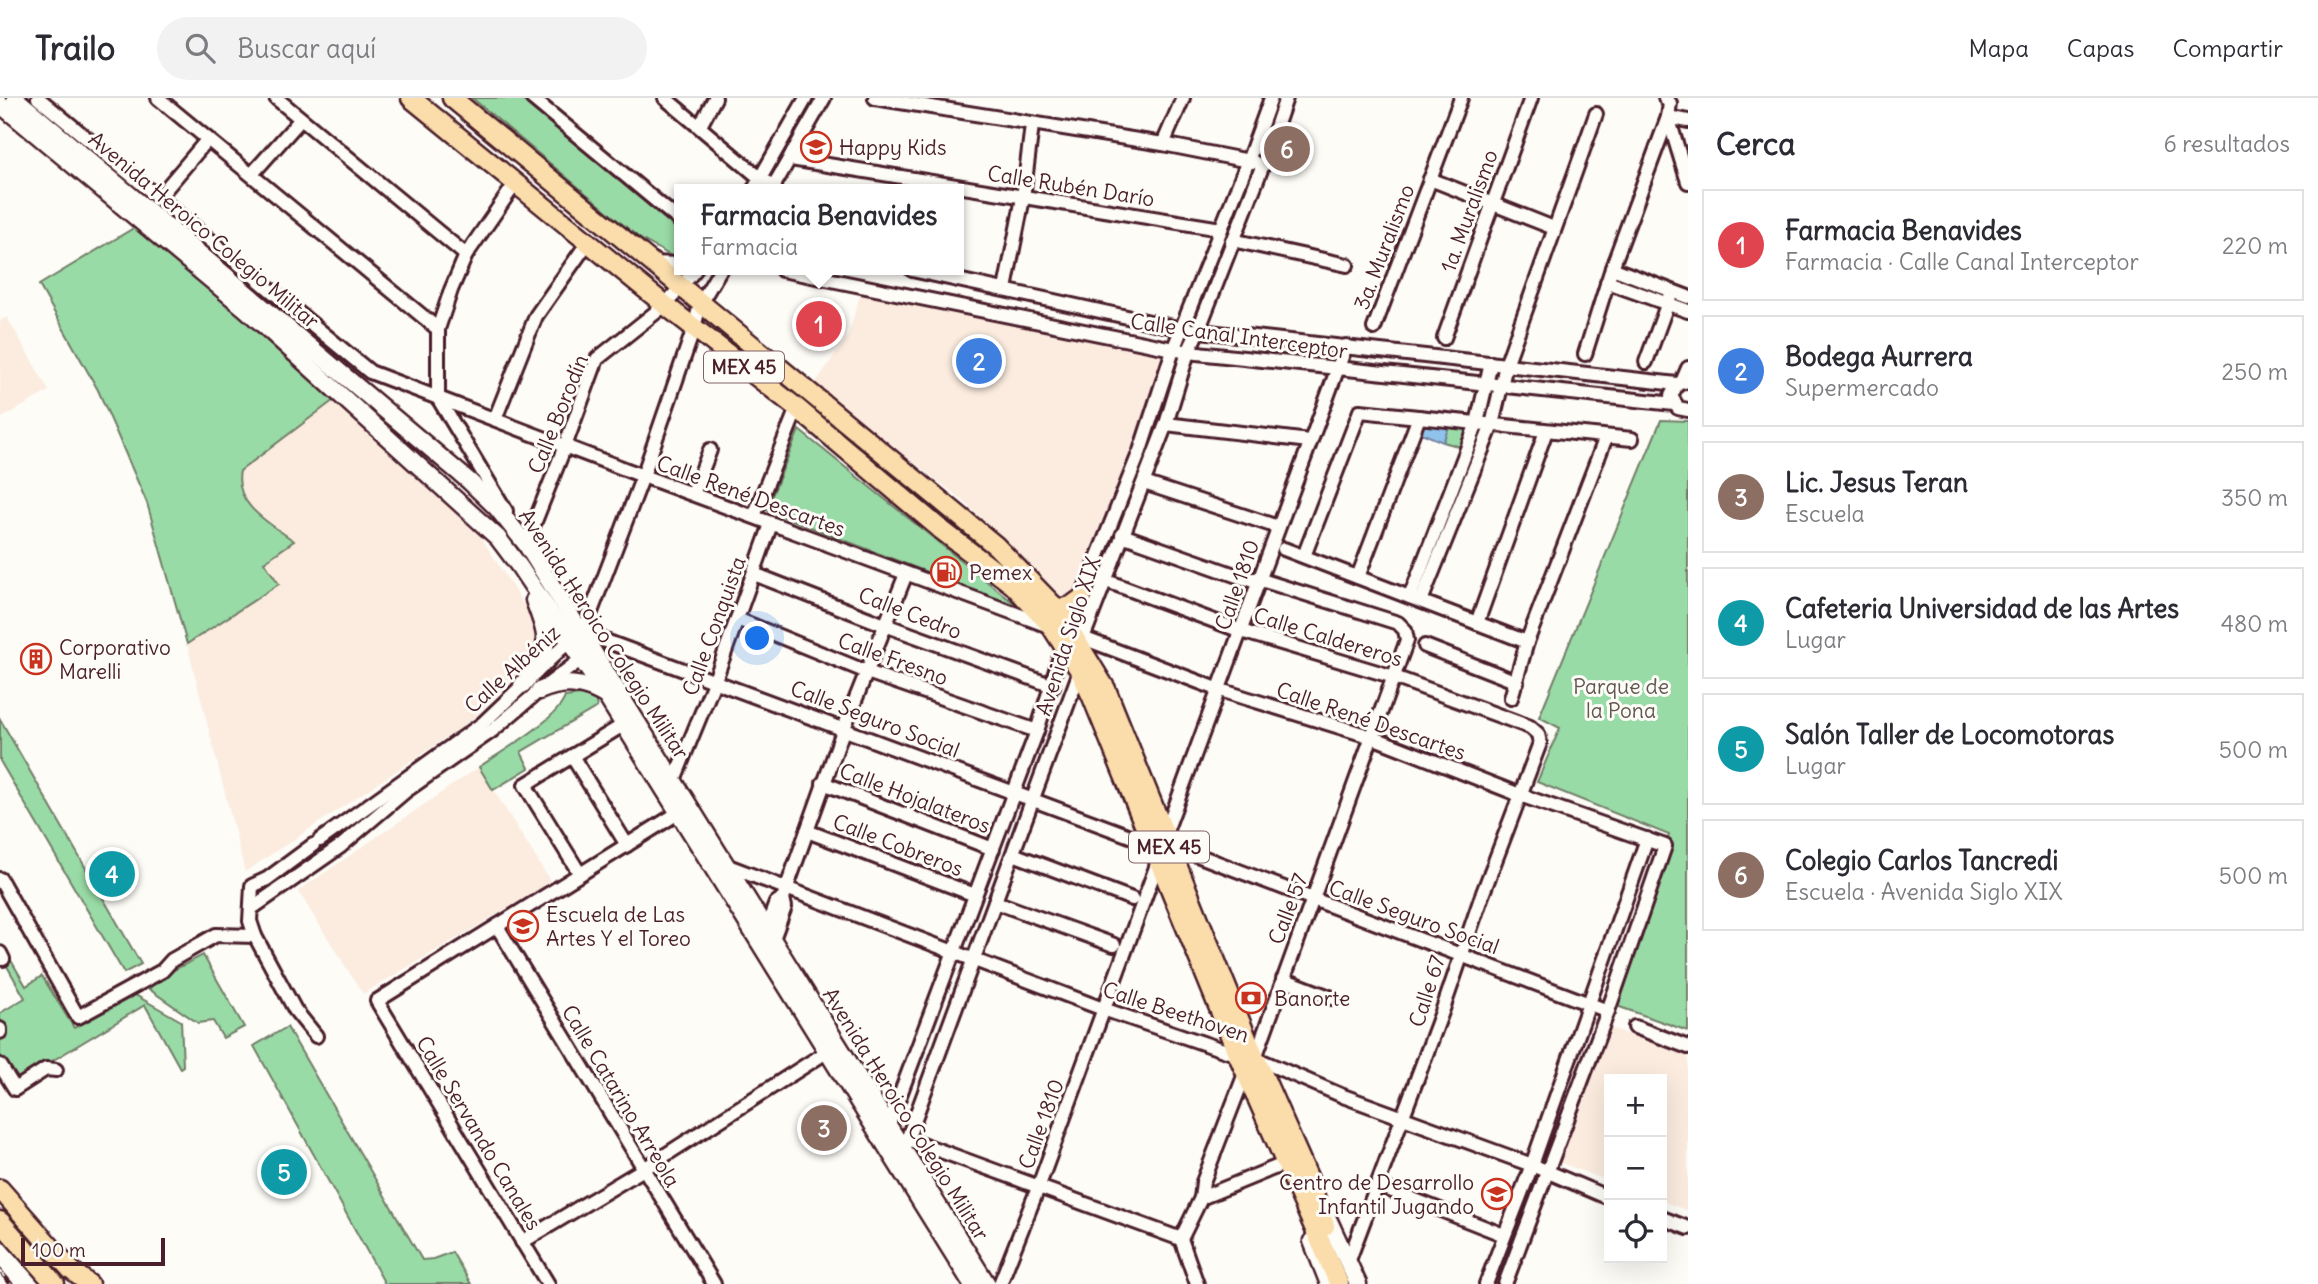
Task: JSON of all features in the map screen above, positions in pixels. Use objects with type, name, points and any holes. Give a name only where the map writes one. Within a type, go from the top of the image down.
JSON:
[{"type":"main road","name":"MEX 45","points":[[411,98],[1013,585],[1051,626],[1080,671],[1161,846]]},
{"type":"main road","name":"MEX 45","points":[[452,98],[996,546],[1057,609],[1078,638],[1106,689],[1161,846],[1286,1163],[1302,1184]]},
{"type":"main road","points":[[1057,609],[1071,606],[1082,597]]},
{"type":"main road","name":"MEX 45","points":[[1246,1061],[1302,1184],[1339,1284]]},
{"type":"main road","points":[[0,1189],[71,1270],[89,1284]]},
{"type":"main road","points":[[0,1221],[55,1284]]},
{"type":"main road","name":"MEX 45","points":[[1319,1225],[1349,1284]]},
{"type":"street","name":"Avenida Heroico Colegio Militar","points":[[15,98],[469,481],[496,507],[526,544],[579,633],[606,696],[678,813],[889,1124],[906,1144],[987,1284]]},
{"type":"street","name":"Avenida Heroico Colegio Militar","points":[[38,98],[370,372],[438,398]]},
{"type":"street","points":[[276,98],[466,255]]},
{"type":"street","points":[[532,98],[674,216]]},
{"type":"street","points":[[665,98],[700,126],[757,184],[806,98]]},
{"type":"street","points":[[700,126],[715,98]]},
{"type":"street","points":[[776,184],[824,98]]},
{"type":"street","points":[[875,98],[909,100],[1032,125],[1264,162]]},
{"type":"street","points":[[1163,144],[1182,98]]},
{"type":"street","name":"Avenida Siglo XIX","points":[[906,1144],[1080,671],[1078,638],[1082,597],[1140,452],[1172,350],[1271,98]]},
{"type":"street","name":"Avenida Siglo XIX","points":[[889,1124],[1037,731],[1063,647],[1078,638],[1144,482],[1166,424],[1188,352],[1264,162],[1286,98]]},
{"type":"street","name":"3a. Muralismo","points":[[1374,328],[1461,98]]},
{"type":"street","name":"1a. Muralismo","points":[[1444,338],[1531,98]]},
{"type":"street","points":[[1585,354],[1607,282],[1668,117],[1670,103],[1665,98]]},
{"type":"street","points":[[164,100],[438,329]]},
{"type":"street","name":"Avenida Heroico Colegio Militar","points":[[0,104],[246,309],[485,525],[525,575],[579,633]]},
{"type":"street","points":[[1415,599],[1492,425],[1506,365],[1595,114]]},
{"type":"street","points":[[1668,117],[1688,121]]},
{"type":"street","points":[[1668,117],[1688,182]]},
{"type":"street","points":[[252,174],[301,119]]},
{"type":"street","points":[[1005,289],[1023,198],[1032,125]]},
{"type":"street","points":[[158,198],[208,139]]},
{"type":"street","name":"Calle Rubén Darío","points":[[791,159],[940,184]]},
{"type":"street","points":[[1430,179],[1554,228]]},
{"type":"street","points":[[515,184],[466,255],[450,290],[438,329],[438,398],[526,544]]},
{"type":"street","name":"Calle Rubén Darío","points":[[964,188],[1221,229]]},
{"type":"street","points":[[1232,240],[1347,265]]},
{"type":"street","points":[[495,419],[536,316],[588,242]]},
{"type":"street","points":[[651,263],[674,264]]},
{"type":"street","points":[[1612,268],[1670,297],[1688,311]]},
{"type":"street","name":"Calle Borodín","points":[[526,544],[597,359],[664,305],[690,275]]},
{"type":"street","name":"Calle Albéniz","points":[[252,908],[252,886],[273,874],[482,724],[579,633],[643,476],[694,328],[699,304],[717,275]]},
{"type":"street","name":"Calle Canal Interceptor","points":[[817,275],[1172,350],[1674,404],[1688,410]]},
{"type":"street","name":"Calle Canal Interceptor","points":[[936,275],[1182,329],[1682,382]]},
{"type":"street","points":[[1607,282],[1670,297],[1688,297]]},
{"type":"street","points":[[1646,362],[1670,297]]},
{"type":"street","name":"Calle 1810","points":[[1000,1284],[1038,1188],[1258,579],[1346,346]]},
{"type":"street","points":[[1415,599],[1477,423],[1491,363]]},
{"type":"street","points":[[1674,404],[1672,391],[1682,382],[1688,368]]},
{"type":"street","name":"Calle René Descartes","points":[[438,398],[1051,626]]},
{"type":"street","points":[[754,516],[797,408]]},
{"type":"street","points":[[1304,556],[1360,411],[1632,439]]},
{"type":"street","points":[[1357,577],[1419,417]]},
{"type":"street","points":[[1166,424],[1309,441]]},
{"type":"street","points":[[1477,623],[1546,430]]},
{"type":"street","points":[[1511,698],[1527,642],[1605,437]]},
{"type":"street","points":[[693,494],[710,450]]},
{"type":"street","points":[[1144,482],[1278,527]]},
{"type":"street","name":"Calle Conquista","points":[[674,780],[715,680],[771,524]]},
{"type":"street","points":[[1122,535],[1247,579],[1258,579]]},
{"type":"street","points":[[1284,549],[1527,642]]},
{"type":"street","name":"Calle Cedro","points":[[754,574],[1053,686]]},
{"type":"street","points":[[766,942],[785,907],[784,893],[823,783],[906,574]]},
{"type":"street","points":[[522,685],[539,665],[546,646],[540,616],[525,575]]},
{"type":"street","name":"Calle 57","points":[[1181,1239],[1201,1198],[1203,1182],[1246,1061],[1283,979],[1407,640],[1405,630],[1398,623],[1258,579]]},
{"type":"street","name":"Calle Caldereros","points":[[1104,580],[1241,631],[1394,677],[1530,727],[1538,734]]},
{"type":"street","name":"Calle Fresno","points":[[737,619],[867,671],[1037,731]]},
{"type":"street","name":"Calle Seguro Social","points":[[579,633],[715,680],[1608,1011]]},
{"type":"street","name":"Calle René Descartes","points":[[1078,638],[1220,690],[1372,737],[1520,795],[1665,846],[1608,1011]]},
{"type":"street","points":[[1425,646],[1517,682]]},
{"type":"street","name":"Avenida Heroico Colegio Militar","points":[[587,655],[674,780],[728,866],[766,942],[828,1051],[972,1284]]},
{"type":"street","name":"Calle Albéniz","points":[[252,908],[341,846],[407,790],[493,730],[587,655]]},
{"type":"street","points":[[539,691],[564,684],[579,684],[606,696]]},
{"type":"street","points":[[580,874],[525,785],[623,725]]},
{"type":"street","name":"Calle 67","points":[[1349,1260],[1540,743],[1538,734]]},
{"type":"street","points":[[572,756],[627,845]]},
{"type":"street","name":"Calle Hojalateros","points":[[823,783],[993,849]]},
{"type":"street","points":[[497,926],[678,813]]},
{"type":"street","name":"Calle Cobreros","points":[[807,831],[975,895]]},
{"type":"street","points":[[331,832],[341,846]]},
{"type":"street","points":[[1486,1284],[1532,1165],[1647,839]]},
{"type":"street","points":[[1013,854],[1132,899]]},
{"type":"street","name":"Calle Beethoven","points":[[728,866],[784,893],[974,958],[1104,1009],[1532,1165],[1604,1196]]},
{"type":"street","points":[[273,874],[282,887]]},
{"type":"street","points":[[0,879],[78,1017],[162,971],[172,960],[215,935],[255,936]]},
{"type":"street","points":[[995,902],[1114,945]]},
{"type":"street","points":[[252,908],[250,921],[255,936],[295,1010],[316,1036]]},
{"type":"street","name":"Calle Servando Canales","points":[[497,926],[377,1001],[548,1284]]},
{"type":"street","name":"Calle Catarino Arreola","points":[[497,926],[642,1170],[714,1284]]},
{"type":"street","points":[[1283,979],[1332,998]]},
{"type":"street","points":[[1505,1284],[1608,1011]]},
{"type":"street","points":[[1635,1027],[1688,1047]]},
{"type":"street","points":[[522,1242],[642,1170],[828,1051]]},
{"type":"street","points":[[0,1065],[15,1089],[46,1069],[56,1070]]},
{"type":"street","points":[[906,1144],[1181,1239],[1197,1284]]},
{"type":"street","points":[[1201,1198],[1286,1163]]},
{"type":"street","points":[[1302,1184],[1349,1260],[1358,1284]]},
{"type":"street","points":[[1302,1184],[1315,1250],[1329,1284]]},
{"type":"street","points":[[1377,1185],[1504,1235]]},
{"type":"street","points":[[1667,1220],[1688,1228]]},
{"type":"shaded area","points":[[862,288],[1171,350],[1069,603],[961,499],[814,385],[848,336]]},
{"type":"shaded area","points":[[7,317],[49,391],[0,419],[0,321]]},
{"type":"shaded area","points":[[334,400],[474,526],[537,626],[539,654],[468,723],[245,872],[187,644],[279,585],[263,562],[293,541],[250,507],[240,488],[240,471]]},
{"type":"shaded area","points":[[479,767],[551,882],[363,994],[298,891]]},
{"type":"shaded area","points":[[1608,1027],[1688,1056],[1688,1211],[1667,1203],[1667,1074],[1604,1074],[1604,1179],[1558,1162]]},
{"type":"green space","points":[[472,98],[521,98],[674,227],[674,257],[639,238]]},
{"type":"green space","points":[[137,226],[263,330],[334,400],[240,471],[239,483],[248,504],[294,541],[264,562],[279,584],[187,644],[147,503],[98,390],[39,285]]},
{"type":"green space","name":"Parque de la Pona","points":[[1661,420],[1688,421],[1688,1031],[1617,1006],[1669,835],[1537,782],[1560,728],[1539,717]]},
{"type":"green space","points":[[1451,421],[1475,423],[1465,448],[1443,442]]},
{"type":"green space","points":[[799,430],[1020,608],[766,510]]},
{"type":"green space","points":[[587,694],[595,699],[597,707],[521,752],[529,768],[493,790],[479,767],[540,725],[560,706],[565,697]]},
{"type":"green space","points":[[0,719],[141,964],[124,973],[0,761]]},
{"type":"green space","points":[[203,955],[244,1027],[223,1038],[213,1021],[198,1023],[149,989],[162,976]]},
{"type":"green space","points":[[9,957],[26,986],[42,976],[74,1028],[135,995],[181,1021],[183,1066],[180,1068],[145,1005],[17,1082],[0,1055],[0,1039],[8,1033],[0,1019],[0,1013],[25,998],[3,959]]},
{"type":"green space","points":[[287,1027],[422,1260],[452,1252],[471,1284],[385,1284],[254,1046]]},
{"type":"water","points":[[1427,418],[1451,421],[1443,442],[1421,433]]},
{"type":"railway","points":[[0,1271],[11,1284]]},
{"type":"place","name":"Happy Kids","points":[[816,147]]},
{"type":"place","name":"Colegio Carlos Tancredi","points":[[1287,149]]},
{"type":"place","name":"Farmacia Benavides","points":[[819,324]]},
{"type":"place","name":"Bodega Aurrera","points":[[979,361]]},
{"type":"place","name":"Pemex","points":[[946,572]]},
{"type":"place","name":"Corporativo Marelli","points":[[36,659]]},
{"type":"place","name":"Cafeteria Universidad de las Artes","points":[[112,874]]},
{"type":"place","name":"Escuela de Las Artes Y el Toreo","points":[[523,926]]},
{"type":"place","name":"Banorte","points":[[1251,998]]},
{"type":"place","name":"Lic. Jesus Teran","points":[[824,1128]]},
{"type":"place","name":"Salón Taller de Locomotoras","points":[[284,1172]]},
{"type":"place","name":"Centro de Desarrollo Infantil Jugando","points":[[1497,1194]]}]
